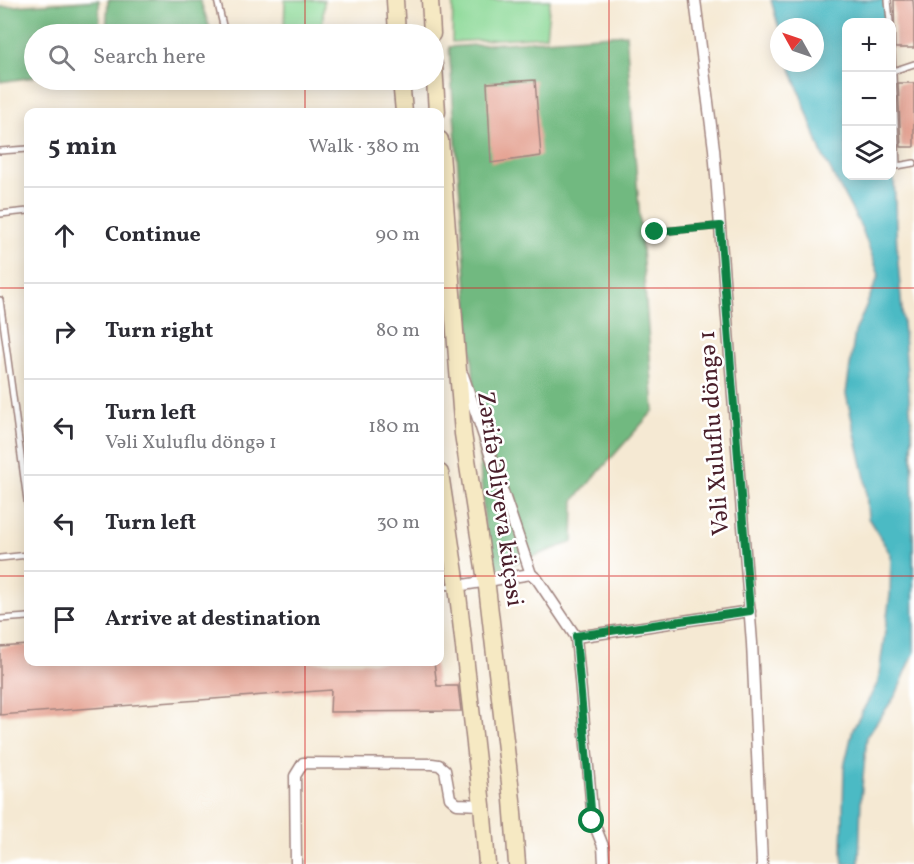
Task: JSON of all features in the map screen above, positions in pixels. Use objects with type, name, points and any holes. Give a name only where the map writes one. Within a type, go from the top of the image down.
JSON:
[{"type":"street","points":[[396,0],[397,24]]},
{"type":"street","points":[[430,0],[431,24]]},
{"type":"street","name":"Vəli Xuluflu döngə 1","points":[[695,0],[714,149],[750,611],[762,864]]},
{"type":"street","points":[[401,90],[404,108]]},
{"type":"street","points":[[436,90],[437,108]]},
{"type":"street","name":"Zərifə Əliyeva küçəsi","points":[[444,191],[463,434],[486,580],[512,800],[517,864]]},
{"type":"street","points":[[457,358],[531,574],[537,579],[576,636],[592,821],[603,846],[604,864]]},
{"type":"street","points":[[444,499],[457,585],[487,864]]},
{"type":"street","points":[[457,585],[531,574]]},
{"type":"street","points":[[576,636],[750,611]]},
{"type":"street","points":[[296,864],[295,776],[303,763],[439,765],[445,770],[450,798],[457,804],[482,805]]},
{"type":"lane","points":[[217,0],[223,24]]},
{"type":"lane","points":[[888,0],[890,18]]},
{"type":"lane","points":[[896,70],[914,64]]},
{"type":"lane","points":[[893,72],[897,166],[914,164]]},
{"type":"lane","points":[[0,151],[24,149]]},
{"type":"lane","points":[[0,214],[24,211]]},
{"type":"lane","points":[[655,232],[720,226]]},
{"type":"lane","points":[[0,300],[24,478]]},
{"type":"lane","points":[[0,558],[24,555]]},
{"type":"lane","points":[[444,587],[457,585]]},
{"type":"lane","points":[[0,619],[24,617]]},
{"type":"green space","points":[[99,0],[100,24],[24,24],[24,78],[0,82],[0,7]]},
{"type":"green space","points":[[108,0],[200,0],[208,24],[107,24]]},
{"type":"green space","points":[[285,0],[324,0],[323,24],[284,24]]},
{"type":"green space","points":[[453,0],[550,0],[546,36],[452,42]]},
{"type":"green space","points":[[626,34],[654,410],[574,500],[573,542],[488,573],[449,47]]},
{"type":"water","points":[[771,0],[885,0],[886,18],[842,18],[842,180],[894,180],[897,250],[912,432],[914,653],[896,695],[867,736],[861,798],[859,864],[843,864],[844,767],[853,729],[878,682],[890,595],[891,555],[868,518],[865,478],[846,394],[855,332],[879,275],[862,229],[821,152],[792,72],[824,72],[824,18],[776,18]]},
{"type":"building","points":[[894,0],[913,0],[914,48],[896,48]]},
{"type":"building","points":[[535,80],[541,156],[491,163],[487,83]]},
{"type":"building","points":[[898,83],[914,83],[914,147],[901,147]]},
{"type":"building","points":[[24,645],[24,666],[434,666],[437,686],[458,686],[461,711],[330,712],[331,690],[0,715],[0,647]]},
{"type":"route","points":[[592,821],[576,636],[750,611],[720,226],[655,232]]}]
